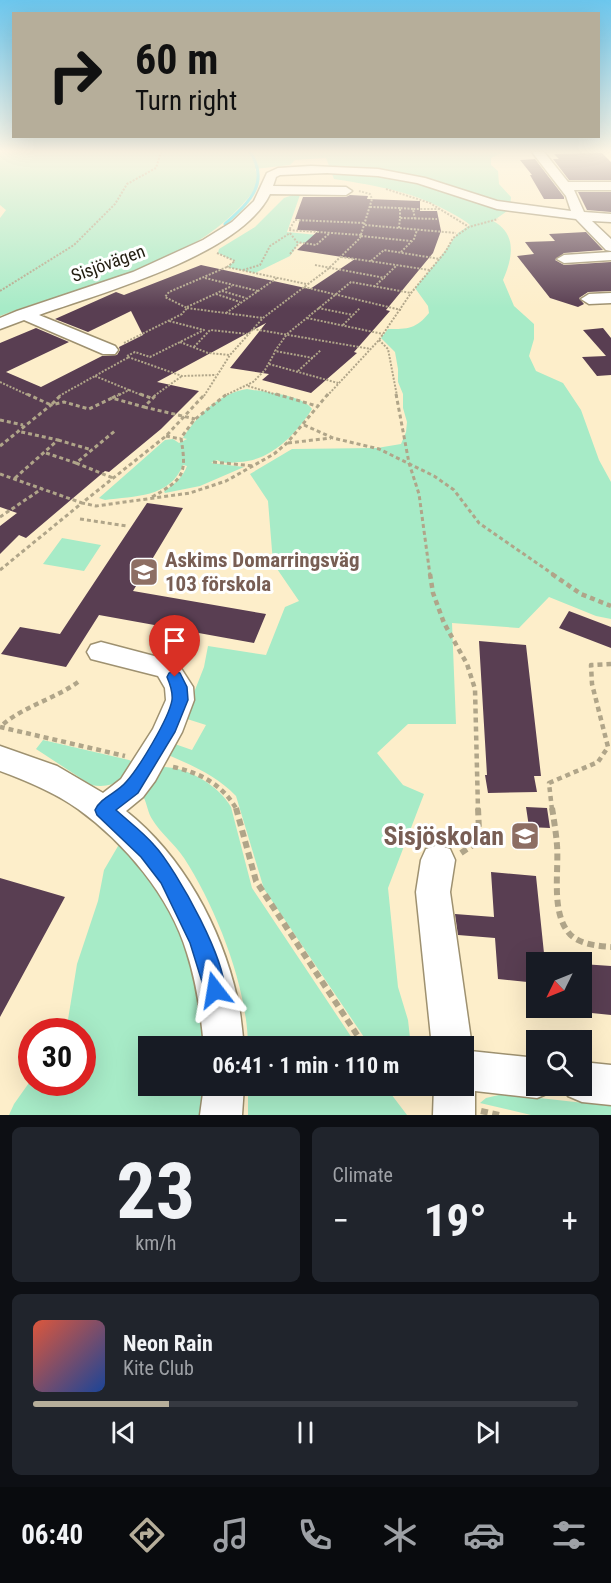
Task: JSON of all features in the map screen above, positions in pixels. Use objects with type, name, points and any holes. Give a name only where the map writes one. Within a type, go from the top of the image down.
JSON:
[{"type":"street","name":"Sisjövägen","points":[[0,324],[134,275],[198,248],[247,215],[258,204]]},
{"type":"street","points":[[494,204],[611,218]]},
{"type":"street","points":[[576,204],[579,215],[611,247]]},
{"type":"street","points":[[564,259],[611,256]]},
{"type":"street","points":[[589,299],[611,297]]},
{"type":"street","points":[[23,314],[110,350]]},
{"type":"street","points":[[101,652],[167,669],[179,687],[180,700],[167,732],[132,788],[104,810]]},
{"type":"street","points":[[0,758],[40,772],[68,786],[104,810],[148,851],[185,907],[212,972],[222,1036]]},
{"type":"street","points":[[438,860],[433,892],[451,1036]]},
{"type":"street","points":[[474,1071],[526,1076]]},
{"type":"street","points":[[592,1083],[611,1085]]},
{"type":"street","points":[[221,1115],[223,1096]]},
{"type":"street","points":[[454,1096],[454,1115]]},
{"type":"path","points":[[0,291],[74,245],[115,204]]},
{"type":"path","points":[[0,570],[166,436],[205,394],[230,355],[262,318],[330,267],[361,235],[371,204]]},
{"type":"path","points":[[370,207],[443,208]]},
{"type":"path","points":[[399,228],[400,208]]},
{"type":"path","points":[[412,209],[415,219]]},
{"type":"path","points":[[0,474],[96,506],[190,493],[208,488],[254,466],[287,443],[338,383],[380,340],[411,293],[440,259],[457,234],[469,227],[506,217]]},
{"type":"path","points":[[306,221],[310,218]]},
{"type":"path","points":[[400,218],[437,219]]},
{"type":"path","points":[[330,233],[316,245],[299,243],[289,230],[293,221],[306,221],[365,224],[457,234]]},
{"type":"path","points":[[401,253],[417,230]]},
{"type":"path","points":[[242,270],[260,265],[270,246],[290,233],[361,235],[411,241]]},
{"type":"path","points":[[370,261],[394,240]]},
{"type":"path","points":[[290,254],[290,251],[299,243]]},
{"type":"path","points":[[198,248],[231,257],[235,263],[165,297],[187,308],[262,318]]},
{"type":"path","points":[[384,250],[440,259]]},
{"type":"path","points":[[341,257],[430,270]]},
{"type":"path","points":[[315,265],[385,278]]},
{"type":"path","points":[[374,287],[397,266]]},
{"type":"path","points":[[227,267],[401,310]]},
{"type":"path","points":[[148,499],[175,481],[183,471],[185,460],[181,440],[195,419],[228,393],[247,386],[269,364],[287,334],[334,294],[363,274]]},
{"type":"path","points":[[204,278],[258,291]]},
{"type":"path","points":[[226,313],[277,278]]},
{"type":"path","points":[[351,282],[411,293]]},
{"type":"path","points":[[110,350],[233,286]]},
{"type":"path","points":[[222,291],[247,298]]},
{"type":"path","points":[[215,294],[240,303]]},
{"type":"path","points":[[318,308],[353,315]]},
{"type":"path","points":[[343,325],[360,308]]},
{"type":"path","points":[[306,318],[383,334]]},
{"type":"path","points":[[168,321],[187,328],[248,334]]},
{"type":"path","points":[[253,328],[371,349]]},
{"type":"path","points":[[0,446],[16,430],[51,405],[58,396],[135,352],[150,357],[206,331]]},
{"type":"path","points":[[194,347],[206,331]]},
{"type":"path","points":[[380,340],[388,349],[409,463],[419,494],[431,565],[433,593],[444,623],[468,664],[475,689],[479,831],[476,843],[463,853],[438,860]]},
{"type":"path","points":[[179,342],[208,353],[230,355]]},
{"type":"path","points":[[110,350],[182,376],[217,375]]},
{"type":"path","points":[[297,372],[321,350]]},
{"type":"path","points":[[275,352],[313,358]]},
{"type":"path","points":[[269,364],[338,383]]},
{"type":"path","points":[[95,376],[151,398]]},
{"type":"path","points":[[144,407],[151,398],[182,376]]},
{"type":"path","points":[[0,382],[51,405],[64,402],[89,409],[129,390]]},
{"type":"path","points":[[247,386],[318,406]]},
{"type":"path","points":[[112,398],[195,419]]},
{"type":"path","points":[[0,420],[24,425]]},
{"type":"path","points":[[304,425],[333,438],[379,449],[409,463],[454,490],[479,524],[548,573],[581,594],[611,606]]},
{"type":"path","points":[[16,430],[92,450]]},
{"type":"path","points":[[76,463],[116,430]]},
{"type":"path","points":[[166,436],[181,440]]},
{"type":"path","points":[[287,443],[333,438]]},
{"type":"path","points":[[15,478],[58,440]]},
{"type":"path","points":[[46,453],[113,478]]},
{"type":"path","points":[[213,462],[254,466]]},
{"type":"path","points":[[0,512],[12,512],[43,488]]},
{"type":"path","points":[[0,517],[6,513]]},
{"type":"path","points":[[80,519],[127,526]]},
{"type":"path","points":[[611,664],[591,664],[592,684],[608,747],[598,762],[549,783],[558,845],[558,898],[566,928],[570,934],[588,943],[611,947]]},
{"type":"path","points":[[78,682],[58,697],[15,712],[0,727],[149,763],[192,770],[213,782],[232,800],[237,809],[250,861],[260,889],[358,1036]]},
{"type":"green space","points":[[0,204],[243,204],[215,229],[188,247],[158,262],[0,316],[0,218],[6,210]]},
{"type":"green space","points":[[278,204],[297,204],[287,232],[317,235],[310,243],[299,243],[290,256],[255,273],[227,267],[235,261],[218,253],[219,249],[255,227]]},
{"type":"green space","points":[[433,204],[510,204],[510,209],[493,221],[506,232],[511,247],[511,255],[503,280],[514,306],[534,324],[534,339],[529,356],[536,371],[563,383],[581,410],[599,460],[611,482],[611,619],[596,616],[549,597],[519,628],[452,623],[456,724],[408,724],[377,753],[403,785],[424,794],[388,888],[398,987],[408,1020],[410,1036],[363,1036],[264,889],[236,796],[212,776],[166,754],[172,743],[192,750],[206,725],[184,718],[204,667],[208,646],[266,655],[285,607],[299,601],[273,563],[268,501],[250,474],[292,449],[377,448],[401,444],[407,422],[403,408],[403,394],[398,382],[395,352],[381,338],[388,329],[411,327],[429,313],[428,306],[415,288],[458,233],[470,225]]},
{"type":"green space","points":[[247,389],[292,397],[312,409],[282,445],[262,457],[228,463],[217,460],[211,463],[244,467],[200,486],[165,493],[164,491],[183,474],[187,466],[183,465],[177,476],[160,490],[139,496],[105,500],[99,498],[165,440],[173,439],[179,443],[187,439],[183,438],[196,420],[219,400]]},
{"type":"green space","points":[[62,538],[101,545],[84,571],[43,564]]},
{"type":"green space","points":[[43,740],[133,762],[121,779],[116,782],[105,786],[91,785],[36,749]]},
{"type":"green space","points":[[165,767],[184,771],[211,785],[226,799],[231,807],[252,888],[351,1036],[248,1036],[236,974],[218,924],[196,878],[180,853],[149,814],[144,798],[157,770]]},
{"type":"green space","points":[[121,841],[144,868],[175,917],[186,946],[198,998],[203,1036],[138,1036],[138,1096],[204,1096],[202,1115],[9,1115],[20,1096],[96,1096],[96,1018],[68,1018],[77,964],[98,901],[104,870]]},
{"type":"green space","points":[[503,1094],[611,1106],[611,1115],[531,1115],[480,1103],[486,1098]]},
{"type":"green space","points":[[248,1096],[393,1096],[407,1115],[248,1115]]},
{"type":"building","points":[[300,204],[420,204],[420,211],[437,211],[441,231],[433,253],[386,310],[390,311],[354,352],[357,353],[311,393],[262,380],[269,374],[230,368],[266,323],[157,382],[199,391],[161,429],[109,472],[105,471],[26,538],[19,535],[0,554],[0,526],[17,513],[0,507],[0,343],[36,328],[69,342],[6,372],[41,387],[102,356],[117,355],[119,347],[143,335],[131,311],[88,332],[55,319],[116,292],[124,295],[201,265],[310,289],[355,259],[297,250],[318,231],[297,230],[300,219],[295,219]]},
{"type":"building","points":[[584,204],[611,204],[611,212],[587,210]]},
{"type":"building","points":[[586,232],[603,250],[564,253],[555,260],[564,265],[611,262],[611,291],[588,292],[579,298],[584,304],[578,307],[550,298],[517,256],[534,254],[525,242],[555,241],[549,234]]},
{"type":"building","points":[[603,328],[611,338],[611,375],[597,376],[582,357],[606,356],[583,330]]},
{"type":"building","points":[[147,503],[183,508],[133,591],[266,614],[254,643],[99,615],[66,667],[1,654],[20,627],[60,634]]},
{"type":"building","points":[[569,611],[611,627],[611,648],[559,628]]},
{"type":"building","points":[[479,641],[526,645],[541,776],[534,776],[537,792],[488,793],[485,775],[487,775]]},
{"type":"building","points":[[526,807],[547,808],[550,828],[529,827]]},
{"type":"building","points":[[491,872],[536,876],[544,952],[526,952],[526,982],[498,979],[495,938],[458,935],[455,914],[494,917]]},
{"type":"building","points":[[0,878],[65,897],[0,1017]]},
{"type":"building","points":[[592,965],[611,966],[611,1015],[592,1013]]},
{"type":"waterway","points":[[225,224],[245,204]]},
{"type":"place","name":"Askims Domarringsväg 103 förskola","points":[[144,572]]},
{"type":"place","name":"Sisjöskolan","points":[[525,836]]},
{"type":"route","points":[[175,677],[180,700],[167,732],[132,788],[104,810],[148,851],[167,877],[185,907],[200,940],[212,972],[215,990]]}]
